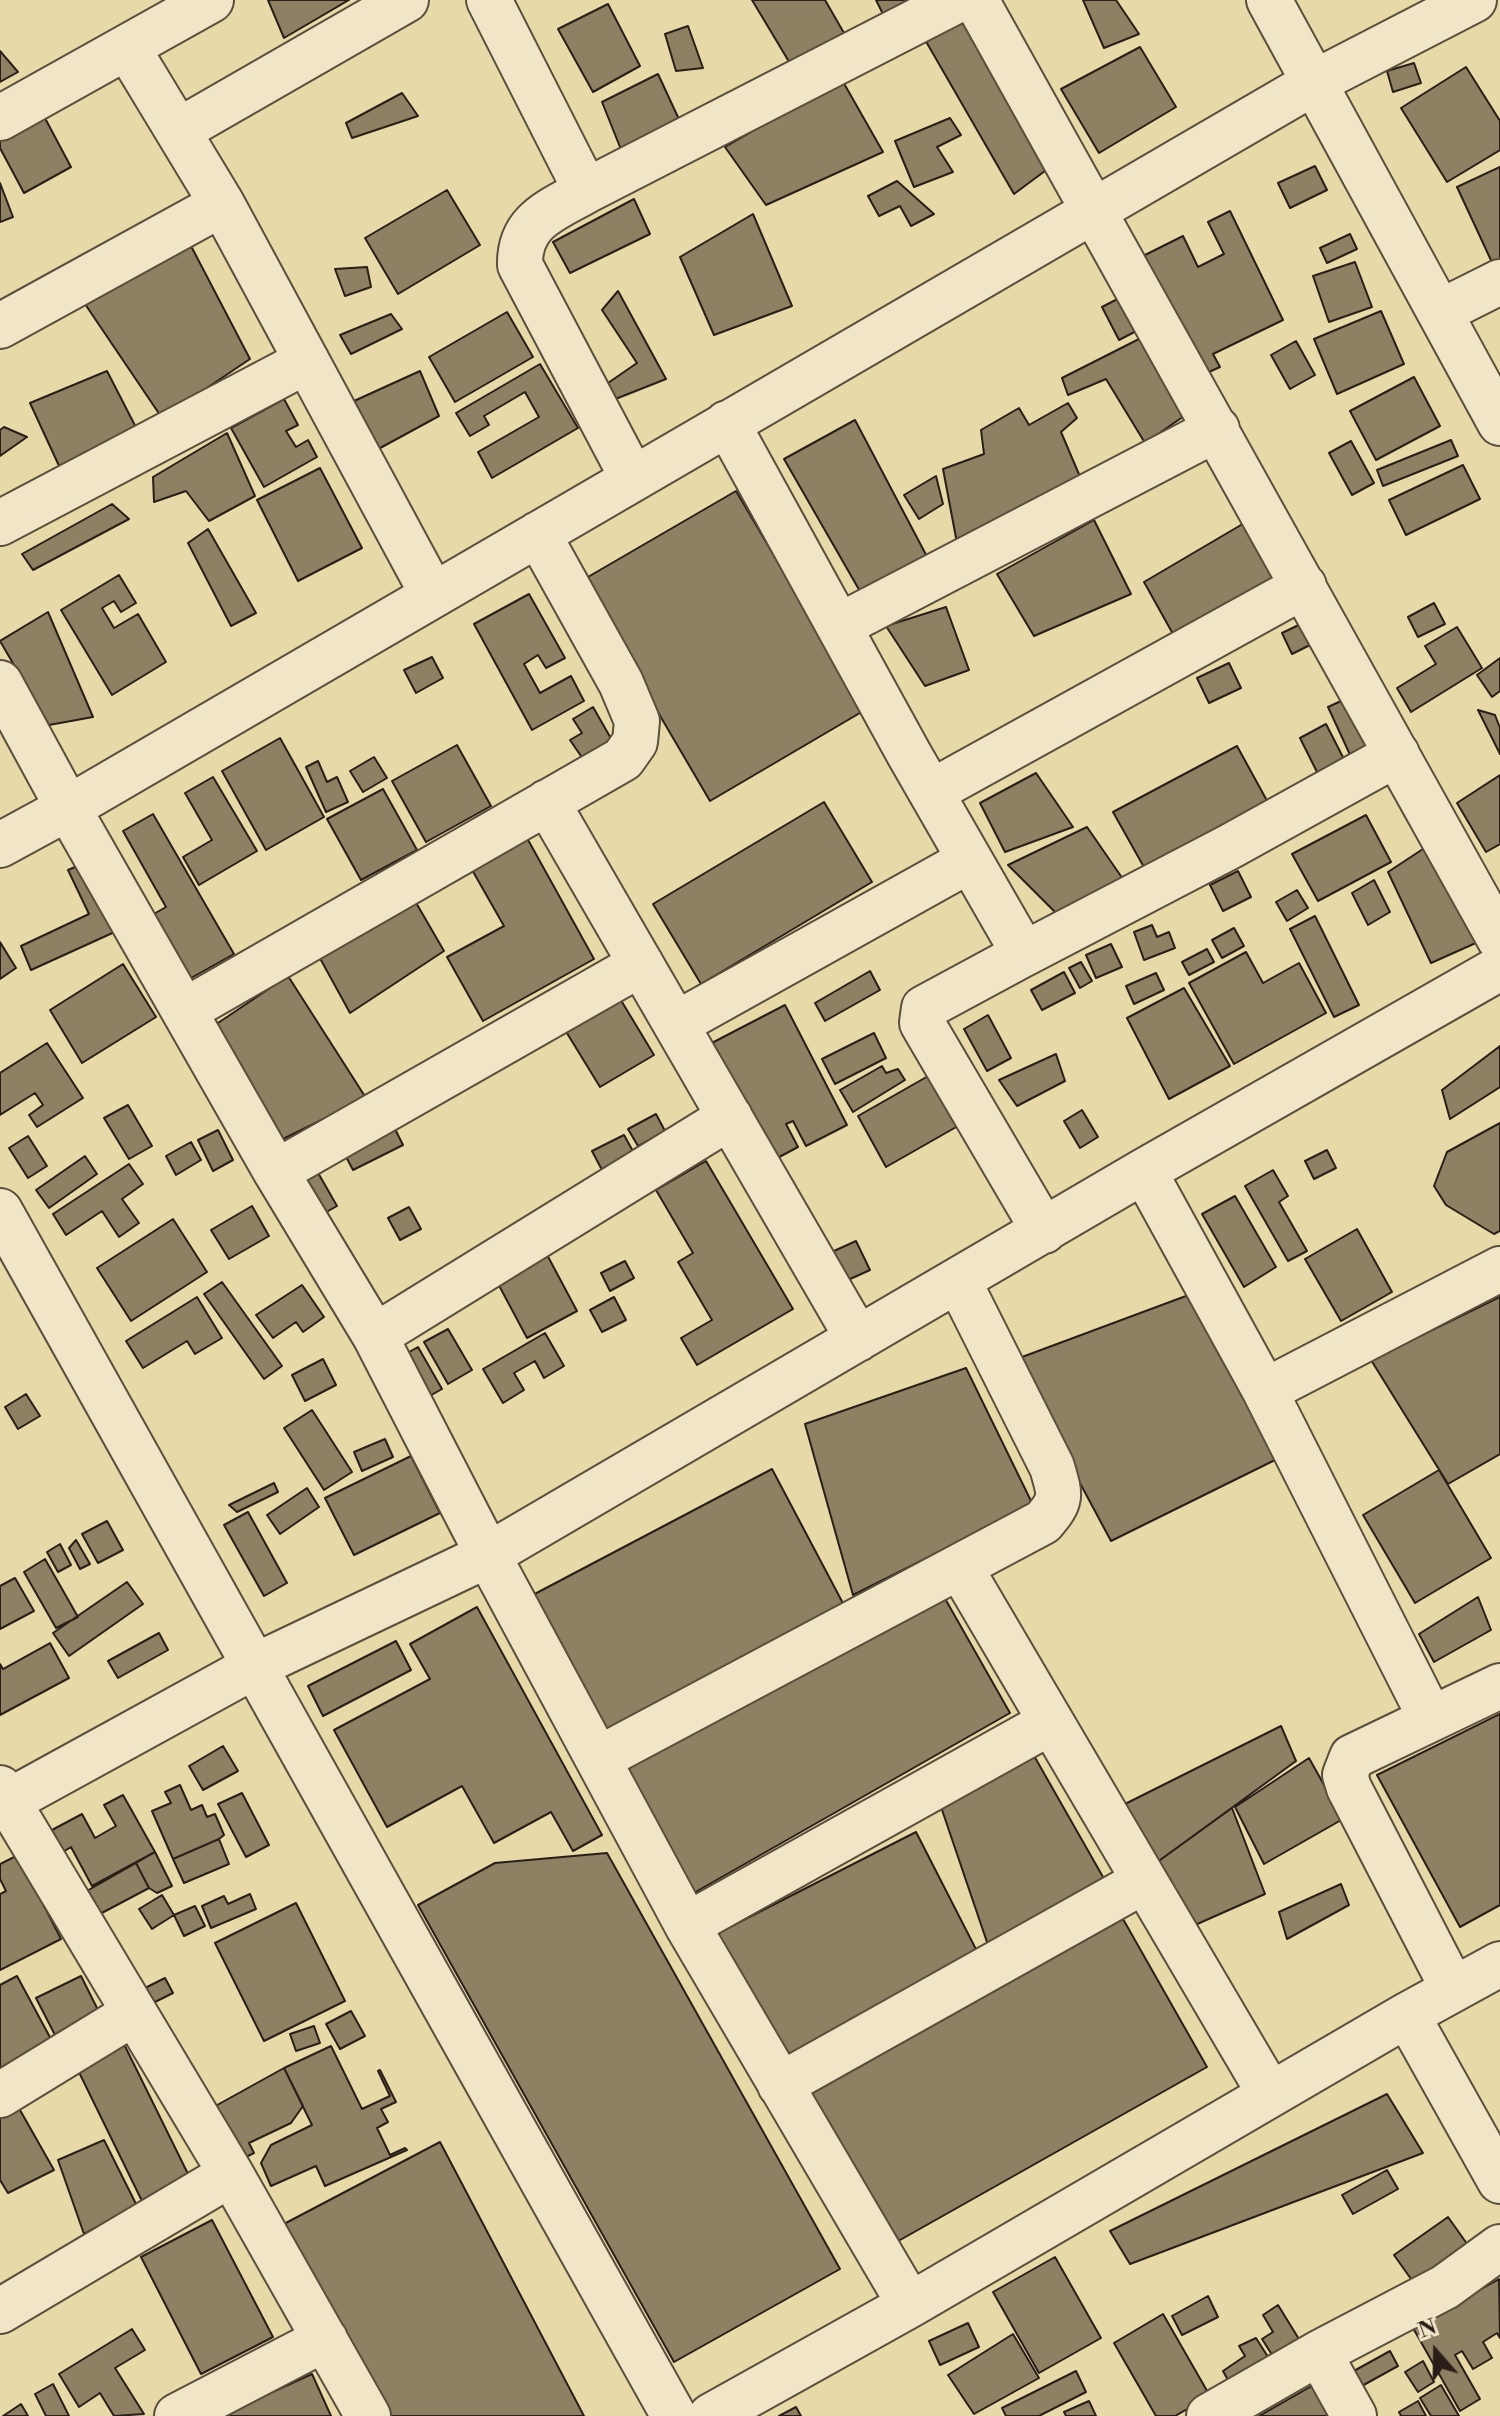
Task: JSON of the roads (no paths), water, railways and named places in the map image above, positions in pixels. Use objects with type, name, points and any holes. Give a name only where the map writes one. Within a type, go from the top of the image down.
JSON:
[{"type":"street","points":[[0,118],[211,0]]},
{"type":"street","points":[[178,131],[406,0]]},
{"type":"street","points":[[489,0],[586,191]]},
{"type":"street","points":[[633,479],[520,265],[522,240],[536,220],[586,191],[958,0]]},
{"type":"street","points":[[976,0],[1500,940]]},
{"type":"street","points":[[1269,0],[1500,423]]},
{"type":"street","points":[[0,845],[1315,82],[1474,0]]},
{"type":"street","points":[[127,47],[222,204],[433,595]]},
{"type":"street","points":[[0,326],[222,204]]},
{"type":"street","points":[[1440,312],[1500,282]]},
{"type":"street","points":[[0,523],[307,361]]},
{"type":"street","points":[[727,423],[1024,954]]},
{"type":"street","points":[[839,626],[1217,429]]},
{"type":"street","points":[[184,1011],[623,759],[635,742],[637,721],[621,683],[538,534]]},
{"type":"street","points":[[931,792],[1304,586]]},
{"type":"street","points":[[0,683],[276,1172],[375,1336],[488,1555],[687,1925],[910,2305]]},
{"type":"street","points":[[1044,1231],[929,1035],[921,1017],[924,1008],[1229,847],[1397,754]]},
{"type":"street","points":[[547,802],[858,1339]]},
{"type":"street","points":[[676,1024],[970,860]]},
{"type":"street","points":[[276,1172],[641,964]]},
{"type":"street","points":[[368,2416],[231,2174],[2,1799],[255,1666],[488,1555],[1144,1171],[1500,968]]},
{"type":"street","points":[[375,1336],[730,1117]]},
{"type":"street","points":[[1144,1171],[1265,1391],[1431,1719]]},
{"type":"street","points":[[0,1211],[674,2416]]},
{"type":"street","points":[[1265,1391],[1500,1269]]},
{"type":"street","points":[[598,1759],[1043,1522],[1054,1510],[1060,1493],[1052,1467],[958,1280]]},
{"type":"street","points":[[960,1567],[1270,2094]]},
{"type":"street","points":[[1453,1989],[1345,1775],[1352,1757],[1500,1686]]},
{"type":"street","points":[[687,1925],[1051,1722]]},
{"type":"street","points":[[780,2085],[1144,1881]]},
{"type":"street","points":[[711,2416],[910,2305],[1270,2094],[1500,1964]]},
{"type":"street","points":[[0,2095],[134,2013]]},
{"type":"street","points":[[1407,2015],[1500,2181]]},
{"type":"street","points":[[0,2311],[231,2174]]},
{"type":"street","points":[[1211,2415],[1319,2353],[1445,2287],[1500,2247]]},
{"type":"street","points":[[177,2416],[325,2339]]},
{"type":"street","points":[[1319,2353],[1354,2416]]}]
